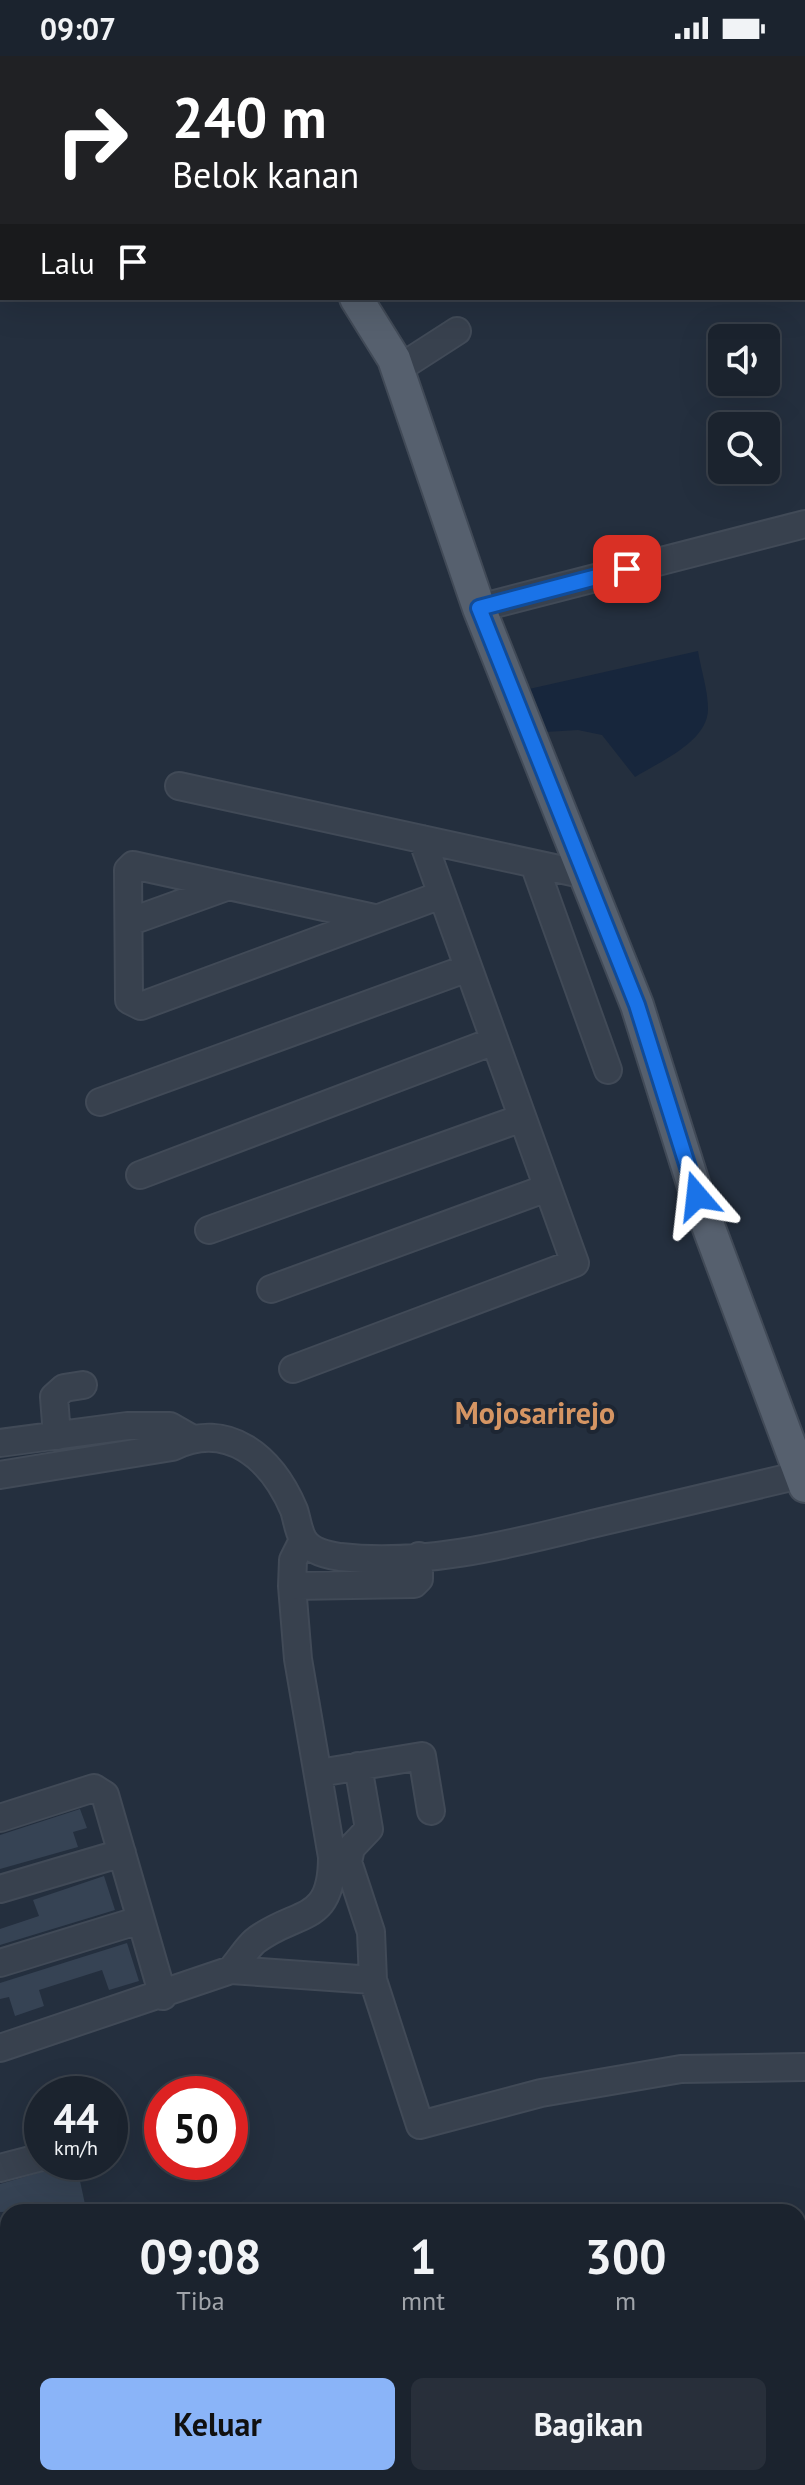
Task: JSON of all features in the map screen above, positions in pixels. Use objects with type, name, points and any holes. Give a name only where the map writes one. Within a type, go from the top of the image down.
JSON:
[{"type":"main road","points":[[357,300],[398,369],[479,608],[637,1005],[697,1196],[802,1480]]},
{"type":"street","points":[[398,369],[457,331]]},
{"type":"street","points":[[479,608],[805,524]]},
{"type":"street","points":[[179,786],[586,875]]},
{"type":"street","points":[[293,1369],[575,1263],[422,839]]},
{"type":"street","points":[[534,864],[608,1070]]},
{"type":"street","points":[[374,918],[133,865],[128,870],[129,1000],[137,1007],[441,895]]},
{"type":"street","points":[[129,922],[229,886]]},
{"type":"street","points":[[100,1102],[468,968]]},
{"type":"street","points":[[140,1175],[494,1041]]},
{"type":"street","points":[[209,1230],[522,1118]]},
{"type":"street","points":[[271,1289],[547,1188]]},
{"type":"street","points":[[57,1436],[54,1397],[64,1388],[83,1385]]},
{"type":"street","points":[[0,1443],[127,1426],[170,1426],[191,1438]]},
{"type":"street","points":[[0,1475],[172,1447],[191,1438],[222,1438],[262,1458],[275,1473],[303,1540],[315,1551],[338,1557],[392,1559],[503,1545],[802,1480]]},
{"type":"street","points":[[303,1540],[293,1560],[298,1659],[332,1857],[344,1889],[371,1932],[373,1980],[420,2125],[541,2093],[681,2069],[805,2067]]},
{"type":"street","points":[[292,1586],[414,1584],[419,1579],[419,1556]]},
{"type":"street","points":[[319,1773],[422,1756],[431,1811]]},
{"type":"street","points":[[231,1970],[256,1941],[311,1912],[344,1889],[351,1848],[369,1829],[358,1766]]},
{"type":"street","points":[[0,1818],[94,1788],[105,1795],[163,1996]]},
{"type":"street","points":[[0,1889],[122,1853]]},
{"type":"street","points":[[0,1963],[140,1920]]},
{"type":"street","points":[[0,2048],[163,1996],[231,1970],[373,1980]]},
{"type":"street","points":[[0,2168],[24,2162]]},
{"type":"water","points":[[698,651],[708,702],[706,721],[680,750],[635,777],[602,735],[578,730],[545,732],[529,689]]},
{"type":"building","points":[[80,1809],[87,1828],[73,1832],[78,1847],[0,1869],[0,1835]]},
{"type":"building","points":[[104,1876],[115,1910],[0,1945],[0,1929],[39,1916],[33,1900]]},
{"type":"building","points":[[127,1943],[139,1981],[109,1990],[102,1970],[39,1990],[44,2006],[15,2016],[9,1997],[0,1999],[0,1983]]},
{"type":"building","points":[[24,2177],[24,2180],[80,2180],[85,2204],[0,2204],[0,2184]]},
{"type":"district","name":"Mojosarirejo","points":[[535,1414]]},
{"type":"route","points":[[627,569],[479,608],[637,1005],[697,1196]]}]
